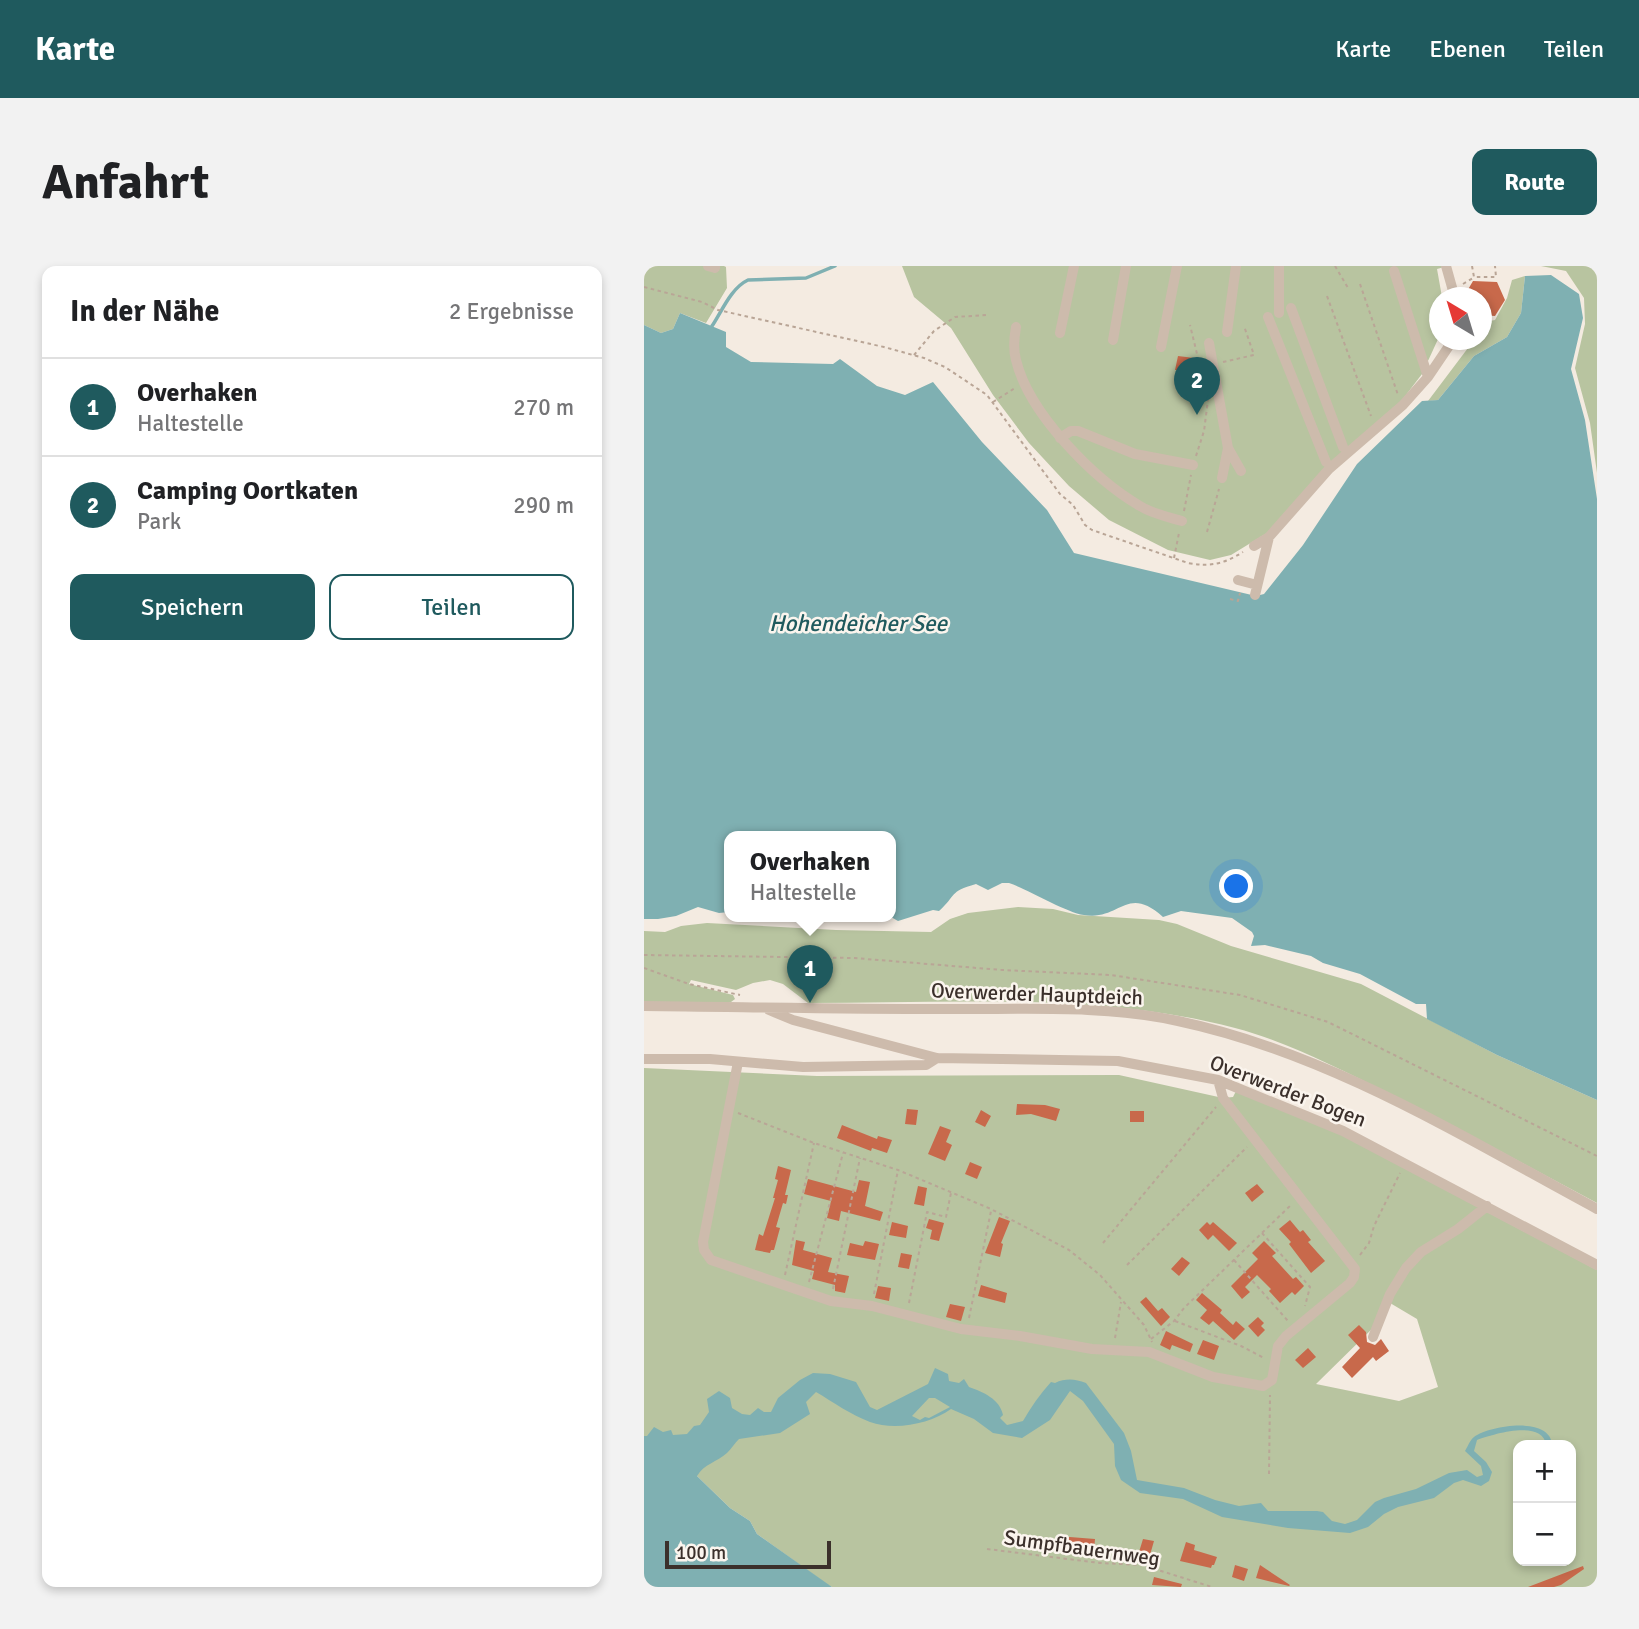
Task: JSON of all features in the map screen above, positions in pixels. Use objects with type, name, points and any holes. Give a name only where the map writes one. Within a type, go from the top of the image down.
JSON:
[{"type":"street","points":[[708,266],[715,266]]},
{"type":"street","points":[[1060,333],[1074,266]]},
{"type":"street","points":[[1113,341],[1126,266]]},
{"type":"street","points":[[1161,347],[1177,266]]},
{"type":"street","points":[[1227,332],[1236,266]]},
{"type":"street","points":[[1279,266],[1279,313]]},
{"type":"street","points":[[1446,266],[1452,287]]},
{"type":"street","points":[[1394,271],[1428,377]]},
{"type":"street","points":[[1292,309],[1343,447]]},
{"type":"street","points":[[1268,317],[1326,462]]},
{"type":"street","points":[[1016,327],[1016,360],[1031,396],[1060,438],[1116,491],[1144,509],[1182,521]]},
{"type":"street","points":[[1209,343],[1228,448],[1241,471]]},
{"type":"street","points":[[1254,546],[1269,537],[1329,468],[1402,405],[1428,377],[1446,350]]},
{"type":"street","points":[[1060,438],[1070,431],[1078,431],[1135,454],[1193,466]]},
{"type":"street","points":[[1222,478],[1228,448]]},
{"type":"street","points":[[1240,585],[1256,590],[1269,537]]},
{"type":"street","name":"Overwerder Hauptdeich","points":[[644,1006],[1004,1008],[1129,1013],[1199,1026],[1268,1046],[1351,1080],[1597,1209]]},
{"type":"street","name":"Overwerder Bogen","points":[[763,1007],[793,1020],[937,1058],[1118,1060],[1218,1080],[1343,1131],[1597,1265]]},
{"type":"street","name":"Overwerder Bogen","points":[[644,1059],[803,1067],[926,1065],[937,1058]]},
{"type":"street","points":[[738,1062],[703,1242],[704,1250],[711,1260],[831,1301],[872,1306],[967,1330],[1085,1348],[1149,1352],[1213,1377],[1263,1386],[1272,1380],[1278,1346],[1294,1329],[1350,1283],[1355,1269],[1223,1098],[1218,1080]]},
{"type":"street","points":[[1373,1337],[1390,1294],[1406,1268],[1421,1252],[1458,1229],[1487,1206]]},
{"type":"path","points":[[1335,266],[1348,288]]},
{"type":"path","points":[[1472,266],[1474,277]]},
{"type":"path","points":[[1462,287],[1474,277],[1496,277],[1495,266]]},
{"type":"path","points":[[1360,284],[1402,405]]},
{"type":"path","points":[[644,287],[702,302],[725,312],[914,355],[945,368],[987,395],[1060,494],[1073,505],[1085,525],[1093,530],[1203,566],[1224,563],[1254,546]]},
{"type":"path","points":[[1327,296],[1376,428]]},
{"type":"path","points":[[914,355],[934,331],[955,317],[987,315]]},
{"type":"path","points":[[1185,378],[1194,379],[1198,358],[1190,326]]},
{"type":"path","points":[[1214,365],[1254,355],[1244,326]]},
{"type":"path","points":[[993,402],[1025,382]]},
{"type":"path","points":[[1207,533],[1222,478]]},
{"type":"path","points":[[1230,599],[1238,601],[1240,585]]},
{"type":"path","points":[[644,968],[689,984],[745,996]]},
{"type":"path","points":[[1103,1243],[1223,1098]]},
{"type":"path","points":[[728,1109],[814,1143],[898,1170],[991,1209],[1069,1250],[1100,1275],[1122,1299],[1144,1325],[1159,1356]]},
{"type":"path","points":[[1127,1265],[1255,1139]]},
{"type":"path","points":[[782,1286],[814,1143]]},
{"type":"path","points":[[807,1293],[843,1153]]},
{"type":"path","points":[[831,1301],[860,1157]]},
{"type":"path","points":[[1352,1265],[1369,1243],[1374,1226],[1406,1162]]},
{"type":"path","points":[[872,1306],[898,1170]]},
{"type":"path","points":[[907,1314],[927,1212],[946,1217],[951,1193]]},
{"type":"path","points":[[1151,1339],[1174,1321],[1184,1308],[1299,1197]]},
{"type":"path","points":[[967,1330],[991,1209]]},
{"type":"path","points":[[1261,1232],[1310,1287],[1304,1305],[1310,1315]]},
{"type":"path","points":[[1234,1259],[1294,1329]]},
{"type":"path","points":[[1114,1349],[1122,1299]]},
{"type":"path","points":[[1174,1321],[1241,1346],[1275,1364]]},
{"type":"path","points":[[1269,1474],[1272,1380]]},
{"type":"path","name":"Sumpfbauernweg","points":[[987,1549],[1100,1563],[1142,1565],[1212,1587]]},
{"type":"green space","points":[[644,266],[724,266],[727,288],[706,323],[680,313],[673,329],[661,333],[644,325]]},
{"type":"green space","points":[[902,266],[1448,266],[1437,269],[1440,287],[1429,287],[1429,350],[1433,350],[1422,374],[1396,408],[1267,533],[1231,555],[1210,560],[1168,550],[1109,520],[1069,486],[1029,443],[993,395],[951,328],[914,297]]},
{"type":"green space","points":[[1541,266],[1597,266],[1597,473],[1590,423],[1575,368],[1585,324],[1584,298],[1566,271]]},
{"type":"green space","points":[[1525,276],[1521,313],[1507,337],[1492,346],[1492,321],[1495,320],[1507,298],[1512,280]]},
{"type":"green space","points":[[1466,350],[1484,350],[1474,356],[1438,400],[1428,401]]},
{"type":"green space","points":[[1018,907],[1177,924],[1231,946],[1361,984],[1497,1055],[1597,1100],[1597,1203],[1439,1119],[1312,1056],[1255,1034],[1183,1017],[1077,1004],[969,1001],[808,1003],[783,984],[770,980],[736,990],[691,980],[689,984],[733,995],[735,999],[731,1002],[644,1002],[644,931],[665,932],[681,926],[707,923],[931,932],[950,919],[968,913]]},
{"type":"green space","points":[[644,1068],[817,1076],[1119,1075],[1223,1098],[1233,1097],[1236,1091],[1342,1135],[1597,1270],[1597,1587],[832,1587],[757,1534],[750,1521],[730,1508],[697,1476],[644,1437]],"holes":[[[1385,1300],[1417,1319],[1438,1387],[1399,1401],[1316,1384],[1375,1326]]]},
{"type":"water","name":"Hohendeicher See","points":[[1551,275],[1579,294],[1583,318],[1571,369],[1585,420],[1597,499],[1597,1100],[1497,1055],[1427,1019],[1426,1004],[1416,1004],[1360,974],[1323,963],[1311,956],[1265,945],[1251,946],[1254,936],[1252,932],[1232,918],[1181,911],[1163,917],[1150,908],[1132,903],[1107,913],[1084,915],[1067,910],[1017,886],[1002,883],[988,890],[976,884],[967,887],[957,892],[939,911],[933,910],[898,921],[896,831],[724,831],[724,912],[698,907],[676,916],[644,919],[644,325],[661,333],[673,329],[680,313],[726,332],[726,347],[751,362],[833,364],[840,359],[877,386],[905,395],[933,382],[982,442],[1047,510],[1074,553],[1256,596],[1264,594],[1303,545],[1357,464],[1422,401],[1438,400],[1474,356],[1484,350],[1492,350],[1492,346],[1507,337],[1521,313],[1525,276]]},
{"type":"water","points":[[935,1368],[948,1374],[949,1381],[959,1383],[964,1379],[969,1387],[995,1400],[1003,1415],[1000,1418],[1007,1425],[1023,1421],[1051,1382],[1078,1381],[1086,1383],[1124,1433],[1137,1480],[1184,1488],[1239,1506],[1261,1503],[1268,1511],[1323,1512],[1332,1521],[1345,1524],[1357,1520],[1375,1502],[1416,1489],[1449,1473],[1467,1470],[1477,1477],[1483,1475],[1481,1466],[1465,1451],[1473,1438],[1482,1433],[1506,1427],[1531,1427],[1542,1430],[1550,1440],[1544,1440],[1536,1432],[1516,1430],[1477,1440],[1474,1451],[1492,1472],[1489,1481],[1481,1486],[1463,1480],[1454,1483],[1434,1498],[1398,1507],[1368,1527],[1350,1533],[1288,1528],[1222,1517],[1183,1499],[1140,1493],[1121,1480],[1115,1466],[1114,1444],[1083,1401],[1070,1391],[1050,1420],[1022,1438],[993,1433],[974,1419],[951,1409],[923,1422],[901,1426],[880,1425],[856,1416],[816,1392],[806,1402],[810,1414],[780,1433],[739,1439],[727,1453],[697,1476],[730,1508],[750,1521],[757,1534],[832,1587],[644,1587],[644,1436],[654,1427],[663,1432],[671,1430],[673,1435],[687,1434],[694,1426],[700,1425],[709,1412],[707,1399],[719,1391],[730,1398],[732,1408],[742,1414],[750,1415],[758,1408],[771,1412],[778,1398],[813,1373],[830,1374],[856,1382],[870,1407],[877,1410],[928,1384]],"holes":[[[929,1398],[935,1398],[950,1407],[929,1418],[920,1420],[912,1416]]]},
{"type":"building","points":[[1473,281],[1497,282],[1505,300],[1495,316],[1492,316],[1492,287],[1469,287]]},
{"type":"building","points":[[1178,356],[1194,358],[1192,373],[1175,370]]},
{"type":"building","points":[[1017,1104],[1045,1105],[1060,1109],[1056,1121],[1031,1114],[1016,1115]]},
{"type":"building","points":[[907,1109],[918,1110],[916,1125],[905,1124]]},
{"type":"building","points":[[981,1110],[991,1116],[985,1127],[975,1122]]},
{"type":"building","points":[[1130,1111],[1144,1111],[1144,1122],[1130,1122]]},
{"type":"building","points":[[842,1125],[877,1139],[878,1136],[892,1140],[887,1153],[872,1148],[871,1151],[837,1138]]},
{"type":"building","points":[[940,1126],[951,1130],[946,1142],[952,1145],[945,1161],[928,1154]]},
{"type":"building","points":[[970,1162],[982,1167],[977,1179],[965,1174]]},
{"type":"building","points":[[778,1166],[791,1170],[785,1195],[788,1195],[786,1204],[783,1203],[776,1227],[780,1228],[774,1250],[770,1253],[755,1250],[759,1234],[763,1236],[775,1198]]},
{"type":"building","points":[[808,1179],[856,1192],[859,1180],[870,1182],[865,1206],[883,1212],[880,1221],[841,1211],[839,1221],[827,1218],[831,1201],[804,1194]]},
{"type":"building","points":[[1257,1184],[1264,1192],[1252,1202],[1245,1193]]},
{"type":"building","points":[[918,1186],[927,1188],[924,1206],[914,1204]]},
{"type":"building","points":[[999,1217],[1010,1221],[1001,1243],[1000,1257],[985,1253]]},
{"type":"building","points":[[929,1219],[944,1223],[939,1241],[930,1239],[932,1230],[926,1228]]},
{"type":"building","points":[[1290,1220],[1300,1232],[1303,1230],[1311,1240],[1308,1242],[1325,1261],[1311,1273],[1279,1229]]},
{"type":"building","points":[[892,1222],[908,1226],[906,1238],[889,1235]]},
{"type":"building","points":[[1207,1222],[1210,1225],[1213,1222],[1237,1243],[1229,1251],[1213,1235],[1208,1240],[1199,1230]]},
{"type":"building","points":[[796,1240],[805,1242],[803,1250],[832,1258],[828,1272],[849,1276],[845,1293],[835,1291],[835,1285],[812,1279],[814,1271],[792,1265]]},
{"type":"building","points":[[865,1241],[879,1244],[875,1260],[847,1255],[850,1243],[863,1246]]},
{"type":"building","points":[[1264,1241],[1276,1253],[1272,1256],[1293,1279],[1296,1277],[1304,1286],[1295,1295],[1292,1292],[1280,1303],[1257,1275],[1245,1287],[1250,1292],[1242,1299],[1231,1286],[1258,1259],[1252,1253]]},
{"type":"building","points":[[901,1253],[912,1255],[909,1269],[898,1267]]},
{"type":"building","points":[[1182,1257],[1190,1263],[1179,1276],[1171,1269]]},
{"type":"building","points":[[981,1285],[1007,1293],[1005,1303],[978,1296]]},
{"type":"building","points":[[878,1286],[891,1288],[889,1301],[875,1298]]},
{"type":"building","points":[[1202,1293],[1222,1310],[1220,1313],[1233,1325],[1236,1321],[1245,1329],[1234,1340],[1213,1321],[1209,1325],[1200,1318],[1207,1310],[1196,1300]]},
{"type":"building","points":[[1146,1297],[1158,1311],[1162,1308],[1170,1317],[1161,1326],[1140,1302]]},
{"type":"building","points":[[950,1304],[965,1307],[961,1321],[946,1317]]},
{"type":"building","points":[[1258,1317],[1264,1323],[1261,1326],[1265,1330],[1258,1337],[1248,1326]]},
{"type":"building","points":[[1359,1325],[1366,1332],[1367,1342],[1375,1345],[1381,1339],[1389,1351],[1376,1361],[1373,1357],[1352,1378],[1342,1367],[1360,1348],[1348,1335]]},
{"type":"building","points":[[1166,1331],[1193,1344],[1190,1352],[1172,1345],[1170,1350],[1160,1345]]},
{"type":"building","points":[[1203,1340],[1219,1346],[1214,1360],[1197,1354]]},
{"type":"building","points":[[1308,1348],[1316,1357],[1303,1368],[1295,1360]]},
{"type":"building","points":[[1057,1536],[1095,1539],[1094,1551],[1082,1550],[1082,1547],[1057,1547]]},
{"type":"building","points":[[1143,1539],[1154,1541],[1150,1555],[1139,1552]]},
{"type":"building","points":[[1186,1542],[1195,1545],[1194,1550],[1217,1557],[1214,1565],[1211,1568],[1180,1561]]},
{"type":"building","points":[[1235,1565],[1248,1569],[1244,1581],[1232,1577]]},
{"type":"building","points":[[1260,1565],[1290,1585],[1256,1578]]},
{"type":"building","points":[[1583,1566],[1584,1569],[1561,1585],[1528,1587]]},
{"type":"building","points":[[1154,1577],[1182,1584],[1181,1587],[1152,1585]]},
{"type":"waterway","points":[[712,326],[732,294],[748,280],[806,278],[835,266]]},
{"type":"place","name":"Camping Oortkaten","points":[[1197,415]]},
{"type":"place","name":"Overhaken","points":[[810,1003]]}]
